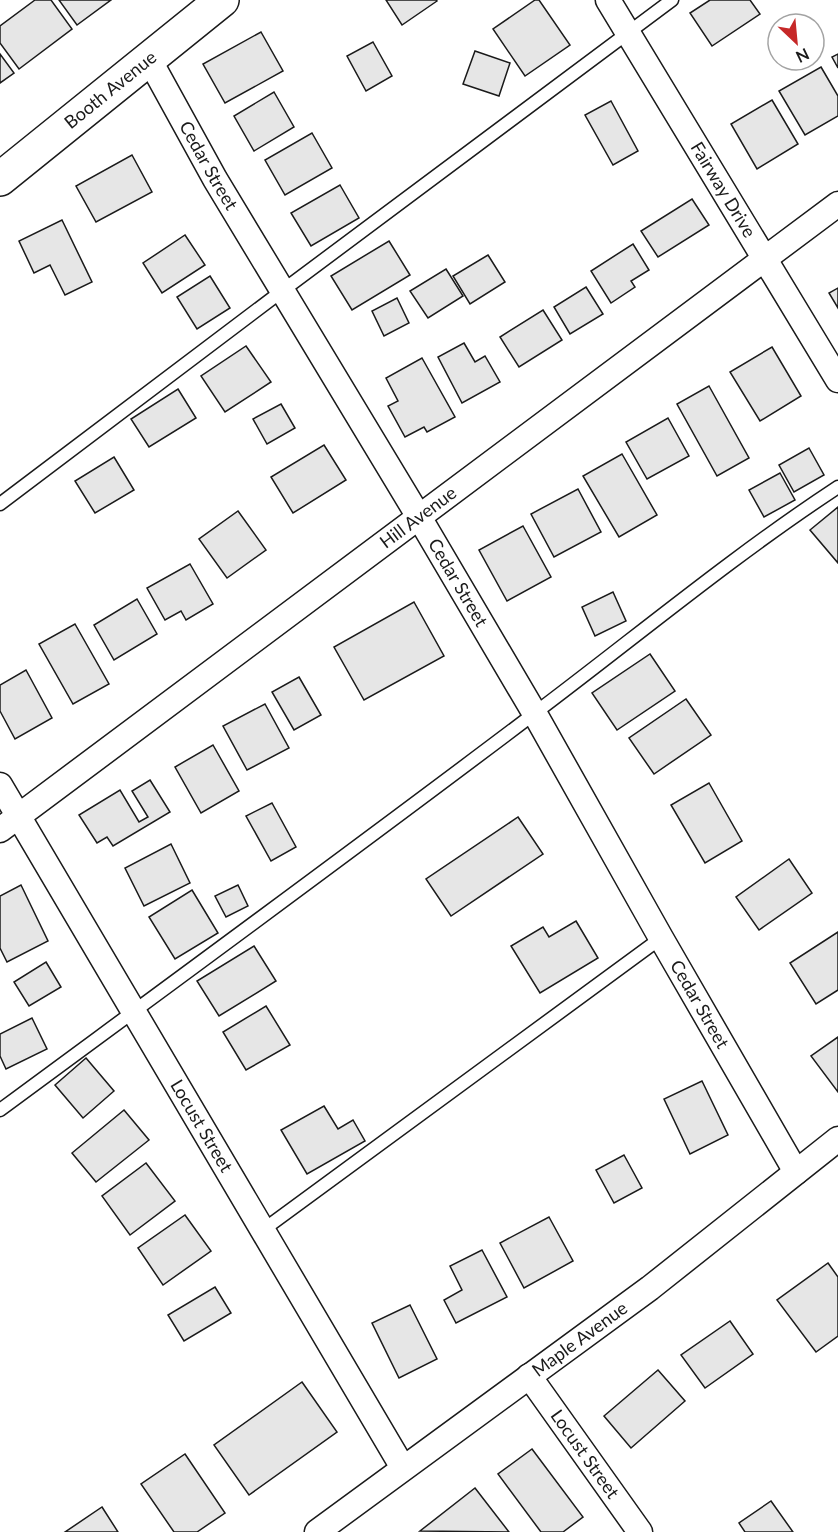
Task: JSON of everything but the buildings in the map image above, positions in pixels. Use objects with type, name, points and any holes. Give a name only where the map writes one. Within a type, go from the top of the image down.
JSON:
[{"type":"street","name":"Booth Avenue","points":[[0,179],[222,0]]},
{"type":"street","name":"Fairway Drive","points":[[608,0],[838,380]]},
{"type":"street","name":"Cedar Street","points":[[149,59],[215,180],[419,517],[796,1172]]},
{"type":"street","name":"Hill Avenue","points":[[9,824],[838,204]]},
{"type":"street","name":"Locust Street","points":[[0,785],[9,824],[134,1011],[403,1468]]},
{"type":"street","name":"Maple Avenue","points":[[317,1532],[650,1288],[838,1139]]},
{"type":"street","name":"Locust Street","points":[[529,1376],[640,1532]]},
{"type":"lane","points":[[0,504],[672,0]]},
{"type":"lane","points":[[0,1110],[534,714],[711,578],[808,506],[838,487]]},
{"type":"lane","points":[[263,1230],[661,938]]}]
